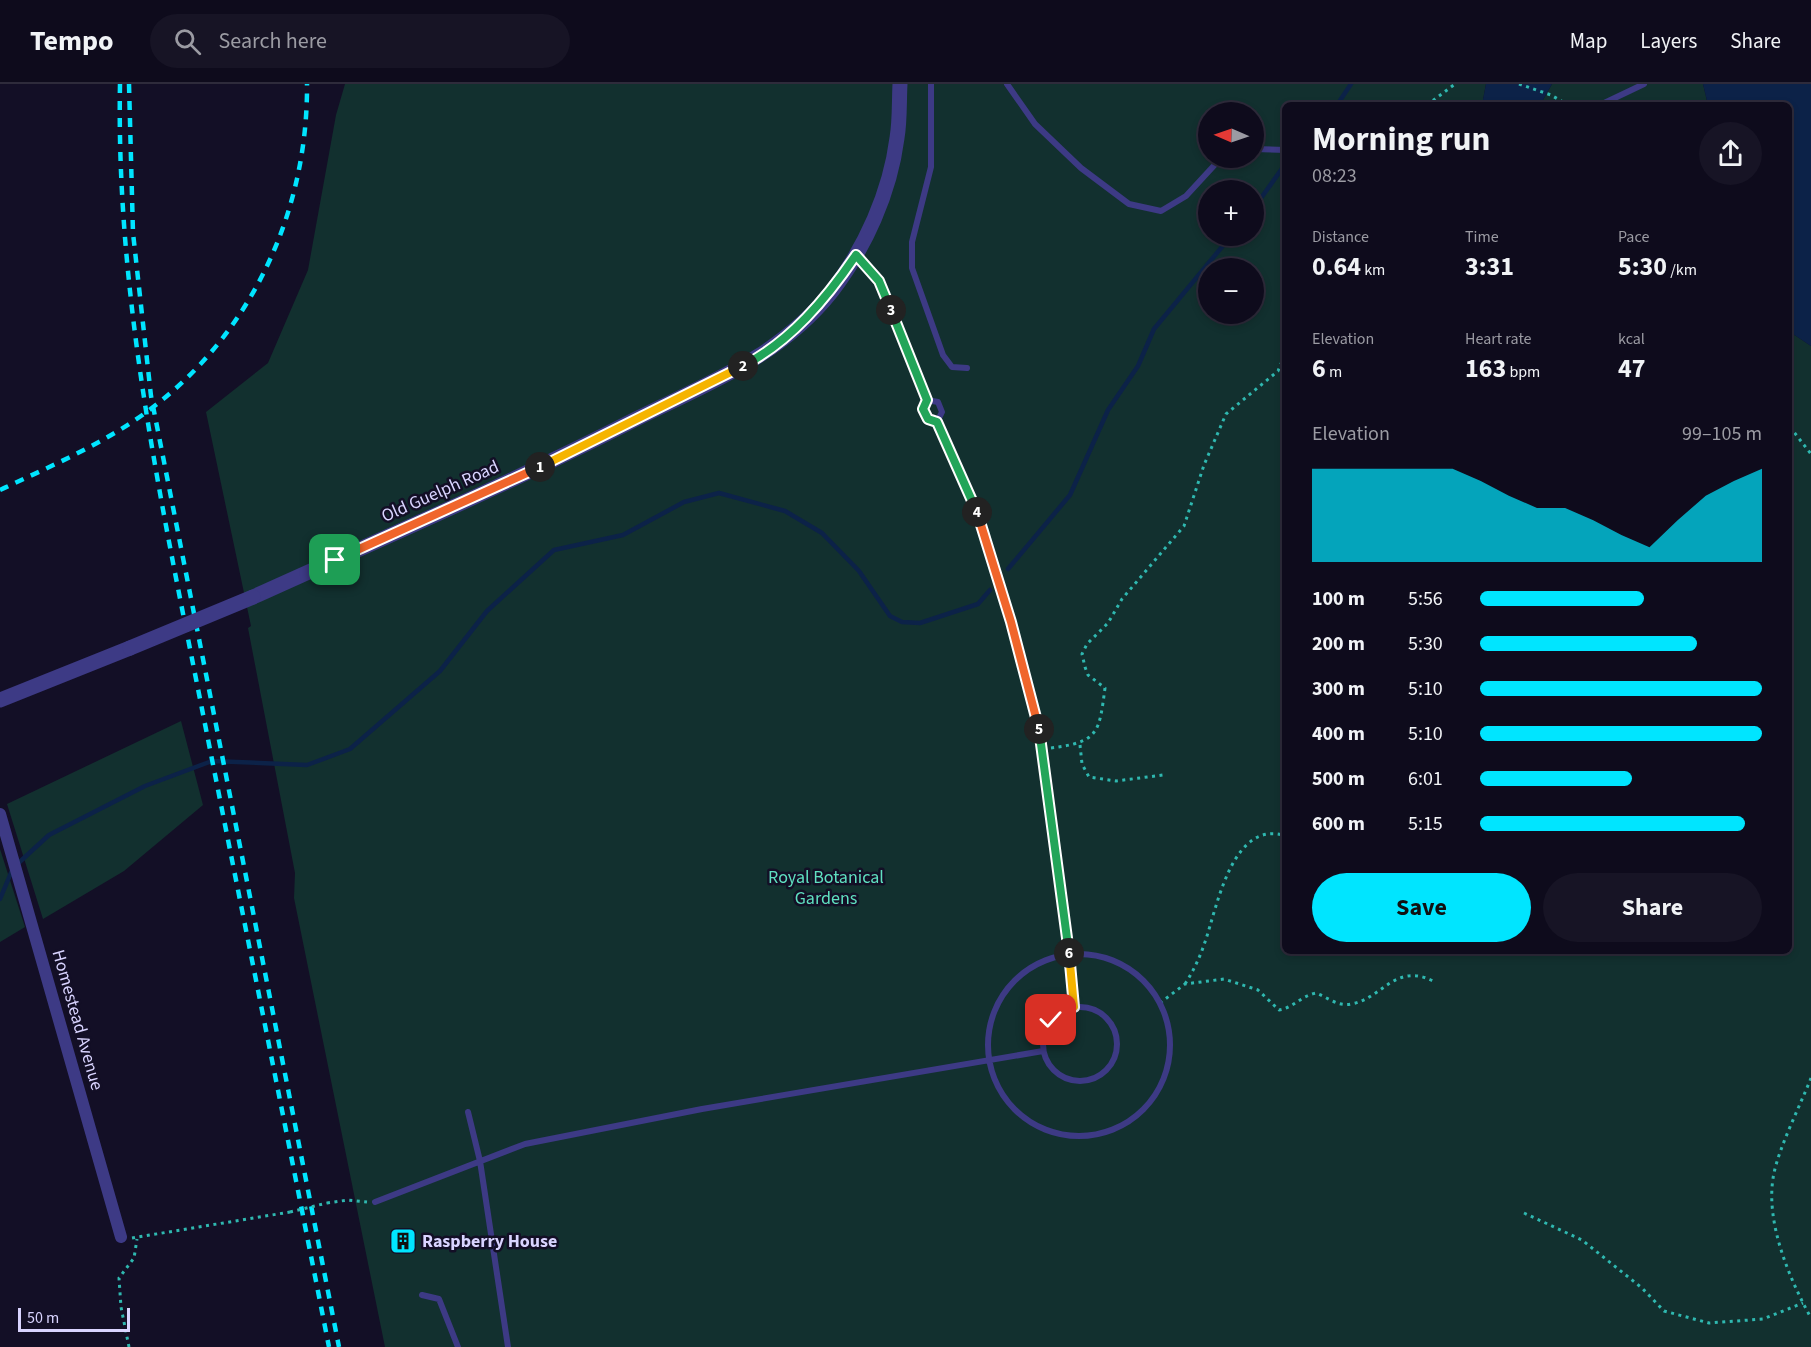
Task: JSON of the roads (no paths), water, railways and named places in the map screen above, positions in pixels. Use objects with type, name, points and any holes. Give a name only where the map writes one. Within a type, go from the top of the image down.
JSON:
[{"type":"street","name":"Old Guelph Road","points":[[0,700],[253,597],[579,449],[762,356],[794,330],[831,293],[856,255],[888,181],[897,139],[900,84]]},
{"type":"street","name":"Homestead Avenue","points":[[0,813],[121,1237]]},
{"type":"lane","points":[[931,84],[931,167],[912,242],[912,268],[943,356],[951,367],[967,368]]},
{"type":"lane","points":[[1007,84],[1035,124],[1081,168],[1129,204],[1161,212],[1186,196],[1212,168]]},
{"type":"lane","points":[[1606,102],[1644,84]]},
{"type":"lane","points":[[1264,149],[1282,150]]},
{"type":"lane","points":[[856,255],[879,281],[927,400],[923,409],[928,419],[937,422],[984,528],[1037,716],[1074,1007]]},
{"type":"lane","points":[[927,400],[938,402],[942,412],[937,422]]},
{"type":"lane","points":[[1069,954],[1096,955],[1122,964],[1144,981],[1160,1003],[1170,1042],[1164,1076],[1147,1105],[1114,1129],[1074,1136],[1035,1125],[1005,1098],[989,1060],[988,1038],[992,1015],[1010,985],[1036,964],[1069,954]]},
{"type":"lane","points":[[1074,1007],[1097,1011],[1110,1022],[1117,1044],[1110,1066],[1097,1077],[1075,1081],[1054,1071],[1043,1051],[1044,1035],[1051,1020],[1074,1007]]},
{"type":"lane","points":[[375,1202],[525,1144],[691,1111],[1043,1051]]},
{"type":"lane","points":[[468,1112],[480,1161],[508,1347]]},
{"type":"lane","points":[[422,1295],[439,1299],[458,1347]]},
{"type":"water","points":[[1486,84],[1552,84],[1542,102],[1483,102]]},
{"type":"water","points":[[1703,84],[1811,84],[1811,346],[1792,333],[1792,102],[1707,102]]},
{"type":"waterway","points":[[1339,102],[1351,84]]},
{"type":"waterway","points":[[1264,194],[1282,169]]},
{"type":"waterway","points":[[1008,569],[1070,495],[1108,410],[1138,366],[1154,329],[1223,246]]},
{"type":"waterway","points":[[0,899],[13,868],[49,835],[145,786],[212,761],[307,765],[350,749],[440,671],[487,611],[554,550],[623,535],[684,502],[719,493],[785,511],[822,533],[859,571],[890,616],[902,622],[920,623],[978,604],[990,590]]},
{"type":"railway","points":[[120,84],[125,242],[144,398],[187,631],[329,1347]]},
{"type":"railway","points":[[129,84],[133,233],[151,396],[339,1347]]},
{"type":"railway","points":[[0,490],[76,454],[131,423],[185,380],[217,345],[244,307],[267,266],[285,223],[297,178],[305,131],[307,84]]},
{"type":"place","name":"Raspberry House","points":[[403,1241]]},
{"type":"park label","name":"Royal Botanical Gardens","points":[[826,887]]}]
